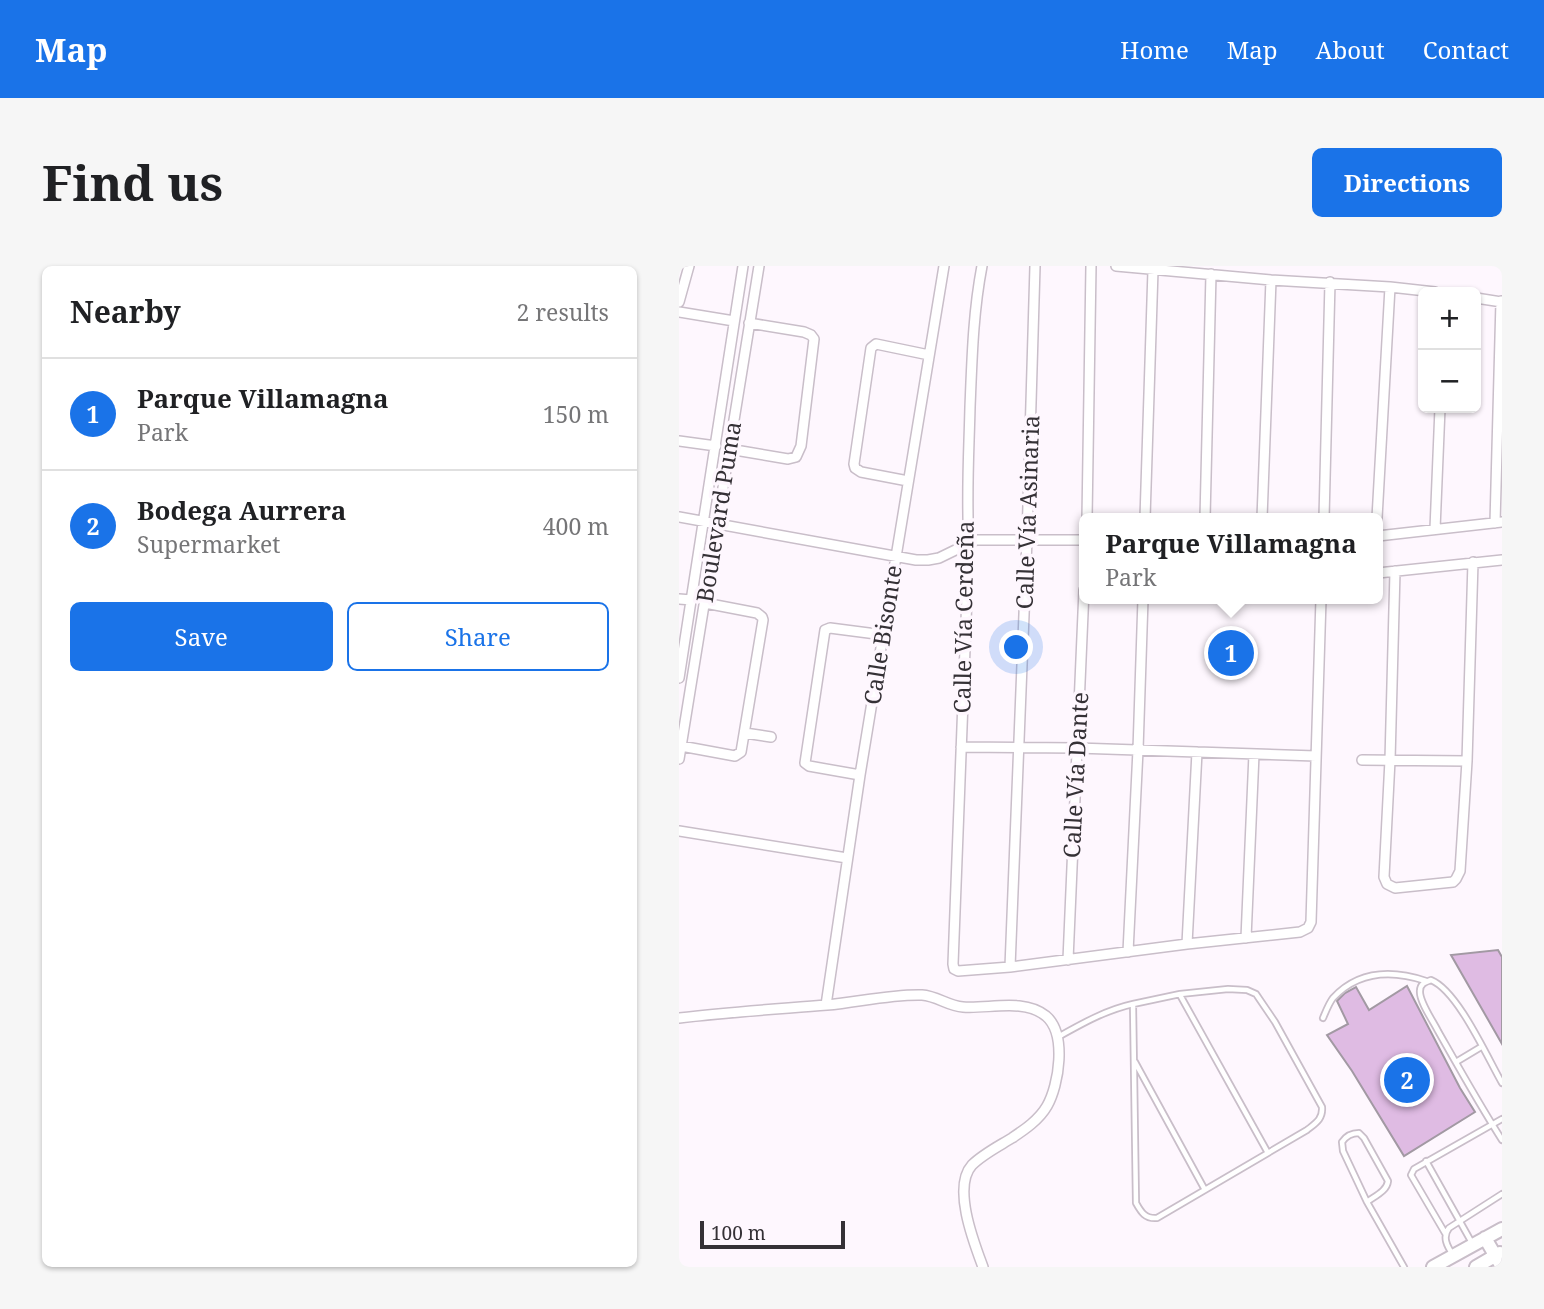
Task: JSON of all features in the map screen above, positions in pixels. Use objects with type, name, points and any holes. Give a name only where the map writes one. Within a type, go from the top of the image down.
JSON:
[{"type":"main road","points":[[1433,1267],[1502,1229]]},
{"type":"main road","points":[[1473,1245],[1481,1266],[1500,1258],[1485,1238]]},
{"type":"street","points":[[679,302],[689,266]]},
{"type":"street","name":"Boulevard Puma","points":[[679,678],[743,266]]},
{"type":"street","name":"Boulevard Puma","points":[[679,758],[759,266]]},
{"type":"street","name":"Calle Bisonte","points":[[826,1005],[860,775],[944,266]]},
{"type":"street","name":"Calle Vía Cerdeña","points":[[982,266],[973,340],[967,500],[969,543],[954,969],[958,971],[1010,967]]},
{"type":"street","name":"Calle Vía Asinaria","points":[[1010,967],[1035,266]]},
{"type":"street","points":[[1087,513],[1091,266]]},
{"type":"street","points":[[1117,266],[1418,290]]},
{"type":"street","points":[[1145,513],[1153,270]]},
{"type":"street","points":[[1205,513],[1211,274]]},
{"type":"street","points":[[1262,513],[1271,279]]},
{"type":"street","points":[[1324,513],[1330,282]]},
{"type":"street","points":[[1377,513],[1389,287]]},
{"type":"street","points":[[1383,535],[1498,523],[1501,302],[1481,299]]},
{"type":"street","points":[[679,312],[734,321]]},
{"type":"street","points":[[729,449],[788,459],[796,457],[801,446],[814,342],[811,335],[804,332],[749,323]]},
{"type":"street","points":[[908,481],[861,472],[855,468],[872,346],[876,344],[929,355]]},
{"type":"street","points":[[1435,529],[1440,413]]},
{"type":"street","points":[[679,441],[716,446]]},
{"type":"street","points":[[679,517],[928,561],[950,554],[969,543],[983,540],[1079,540]]},
{"type":"street","points":[[1383,572],[1502,560]]},
{"type":"street","points":[[1395,571],[1385,881],[1395,888],[1447,883],[1456,879],[1460,871],[1467,761],[1473,562]]},
{"type":"street","points":[[679,599],[692,600]]},
{"type":"street","points":[[681,746],[733,756],[739,754],[745,733],[762,617],[757,613],[705,603]]},
{"type":"street","name":"Calle Vía Dante","points":[[1068,960],[1083,604]]},
{"type":"street","points":[[1128,952],[1143,604]]},
{"type":"street","points":[[1010,967],[1304,931],[1311,922],[1321,604]]},
{"type":"street","points":[[860,775],[805,763],[825,631],[830,628],[884,635]]},
{"type":"street","points":[[745,733],[771,737]]},
{"type":"street","points":[[961,747],[1316,756]]},
{"type":"street","points":[[1187,944],[1196,752]]},
{"type":"street","points":[[1246,938],[1254,754]]},
{"type":"street","points":[[1362,760],[1467,761]]},
{"type":"street","points":[[679,831],[848,858]]},
{"type":"street","points":[[679,1018],[911,995],[933,996],[963,1007],[1030,1008],[1046,1017],[1058,1037],[1059,1051],[1056,1078],[1045,1108],[1038,1118],[971,1167],[965,1178],[967,1218],[983,1267]]},
{"type":"lane","points":[[1323,1018],[1332,999],[1355,981],[1378,974],[1406,975],[1431,980],[1439,984],[1452,998],[1502,1083]]},
{"type":"lane","points":[[1427,981],[1420,987],[1422,998],[1502,1140]]},
{"type":"lane","points":[[1058,1037],[1109,1010],[1133,1004],[1180,995],[1229,989],[1247,990],[1257,994],[1275,1022],[1322,1107],[1322,1115],[1307,1130],[1157,1218],[1150,1219],[1142,1214],[1136,1203],[1133,1004]]},
{"type":"lane","points":[[1180,995],[1268,1153]]},
{"type":"lane","points":[[1456,1062],[1481,1047]]},
{"type":"lane","points":[[1134,1060],[1205,1190]]},
{"type":"lane","points":[[1453,1256],[1445,1233],[1412,1175],[1413,1169],[1502,1118]]},
{"type":"lane","points":[[1367,1202],[1384,1190],[1388,1181],[1364,1138],[1359,1133],[1354,1133],[1345,1137],[1342,1142],[1343,1150],[1367,1202],[1404,1267]]},
{"type":"lane","points":[[1426,1161],[1473,1245]]},
{"type":"lane","points":[[1445,1233],[1459,1220],[1502,1194]]},
{"type":"building","points":[[1498,950],[1502,957],[1502,1044],[1451,955]]},
{"type":"building","points":[[1407,986],[1475,1112],[1404,1156],[1327,1035],[1348,1024],[1337,1001],[1345,993],[1356,987],[1369,1010]]},
{"type":"place","name":"Parque Villamagna","points":[[1231,653]]},
{"type":"place","name":"Bodega Aurrera","points":[[1407,1080]]}]
